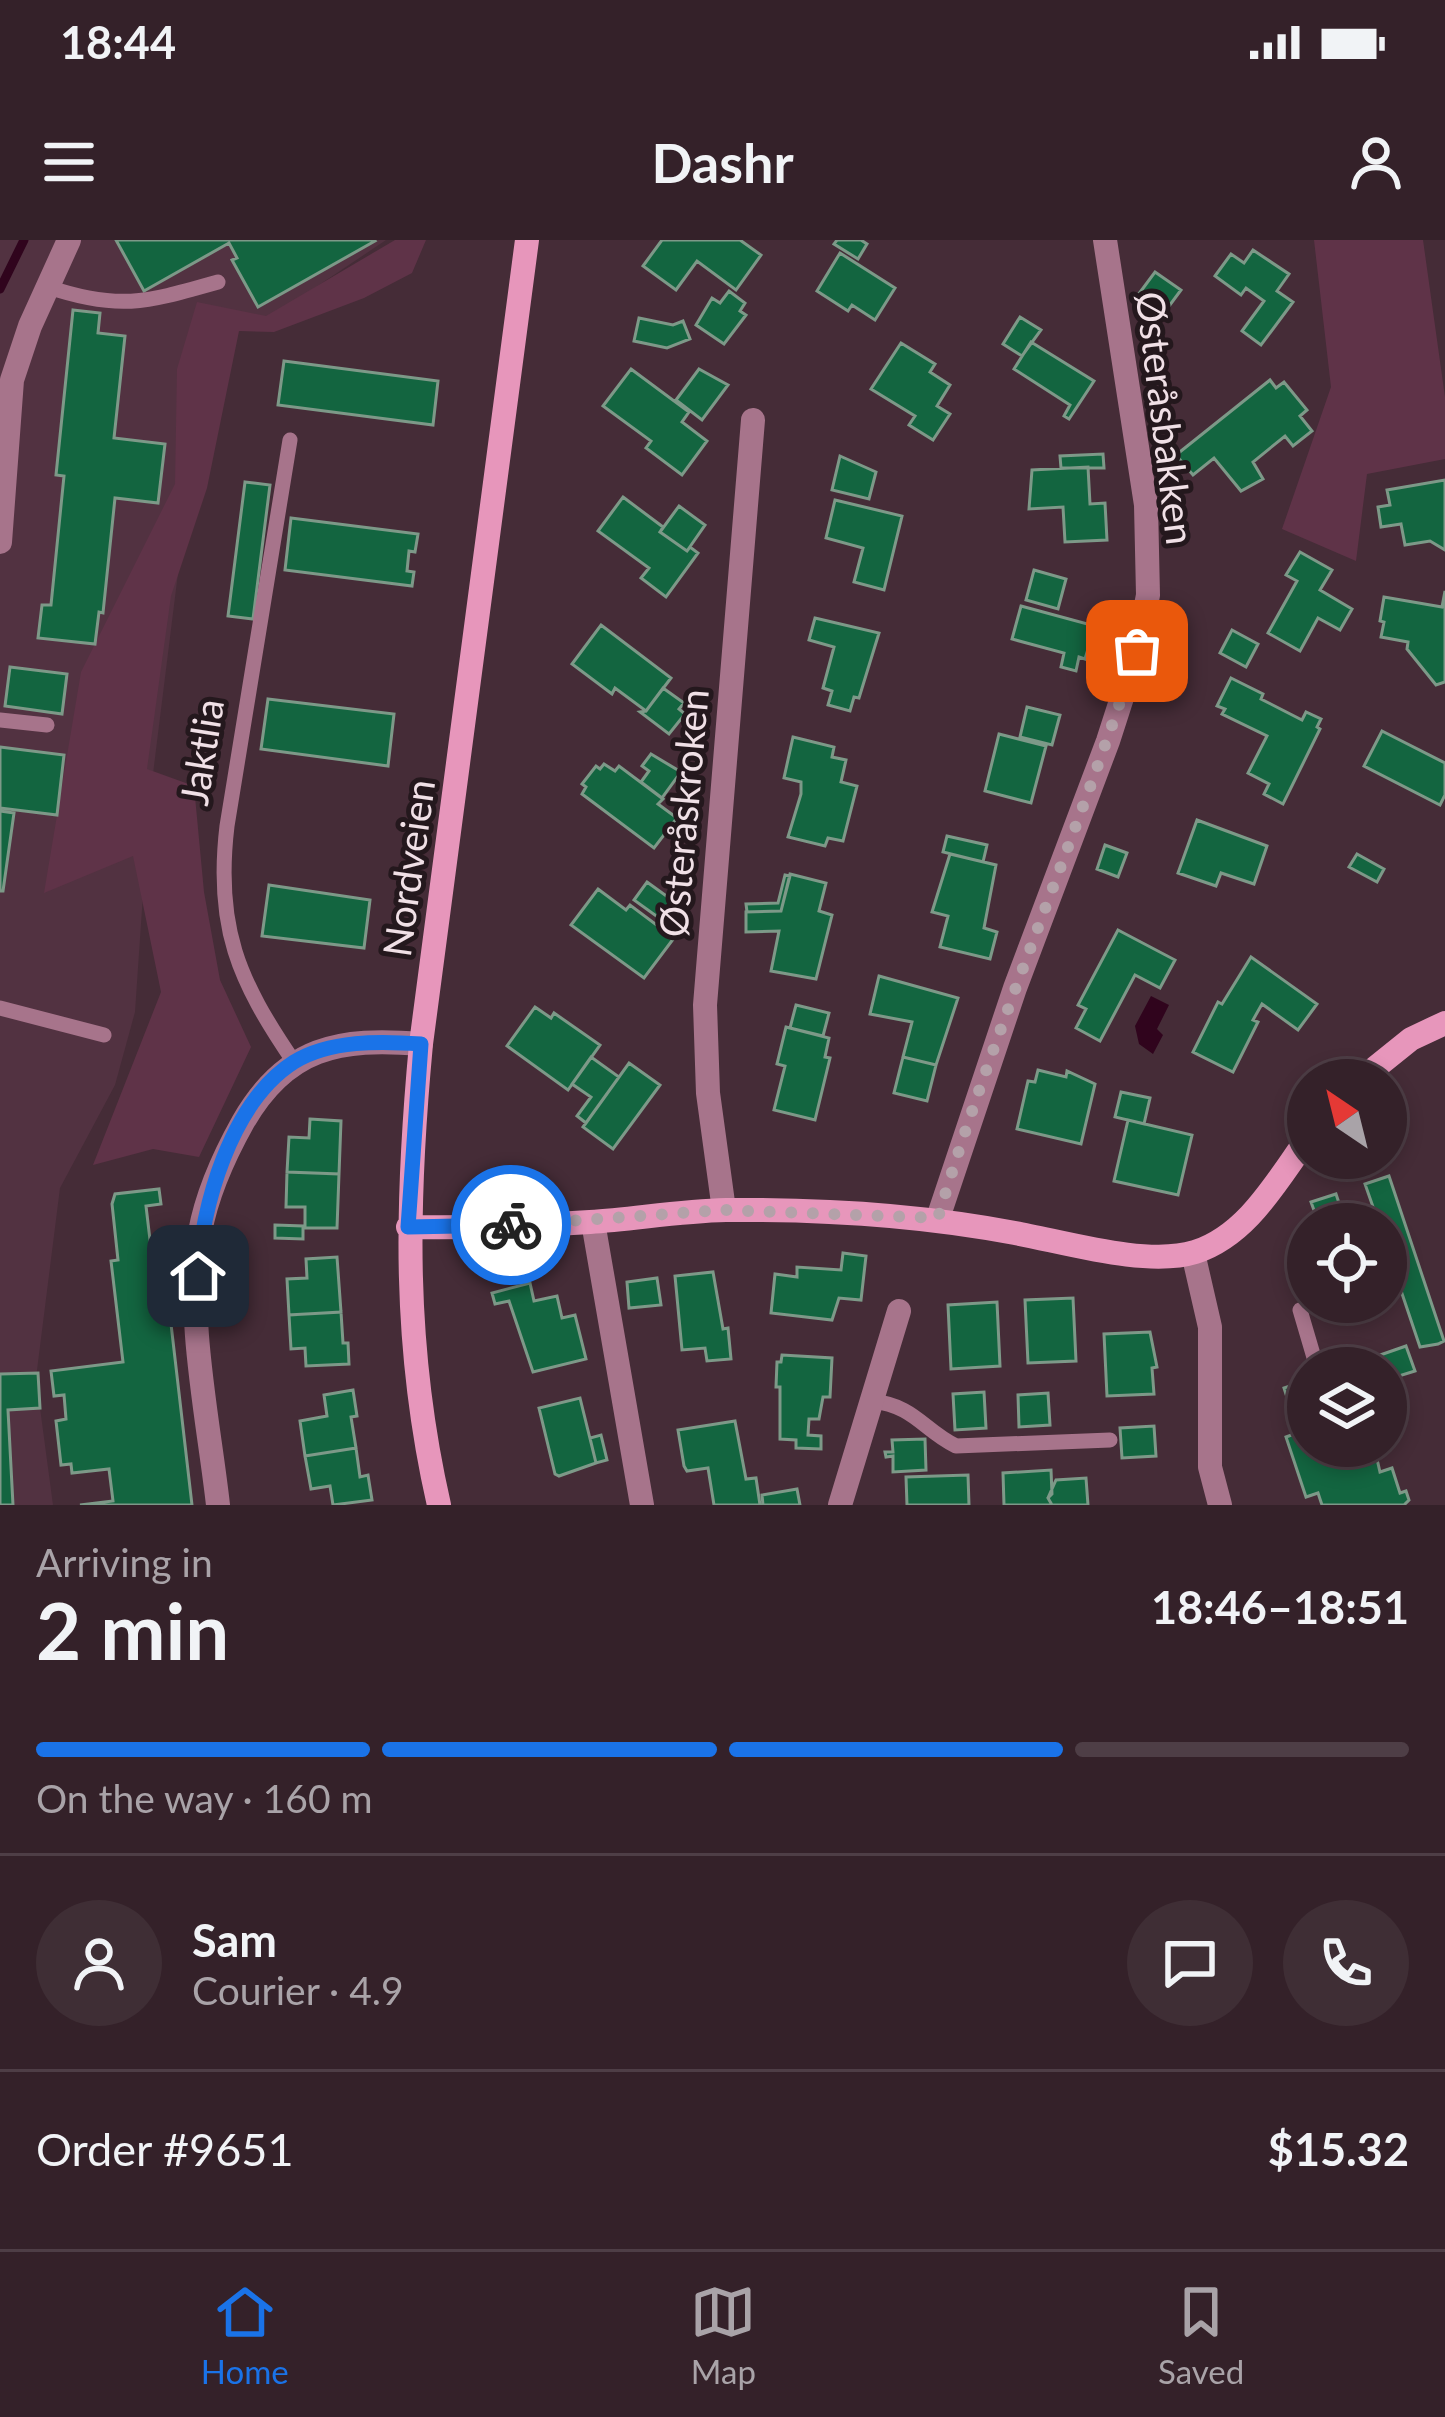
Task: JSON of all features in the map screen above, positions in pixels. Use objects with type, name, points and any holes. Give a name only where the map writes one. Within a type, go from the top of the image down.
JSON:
[{"type":"main road","name":"Nordveien","points":[[440,1505],[415,1374],[408,1227],[421,1044],[527,240]]},
{"type":"main road","points":[[1387,1059],[1412,1039],[1445,1023]]},
{"type":"main road","points":[[408,1227],[592,1222],[724,1210],[938,1218],[1148,1255],[1193,1253],[1239,1226],[1287,1165]]},
{"type":"street","points":[[0,542],[12,380],[30,326],[69,240]]},
{"type":"street","name":"Østeråsbakken","points":[[938,1218],[1015,988],[1108,741],[1137,651],[1148,595],[1146,505],[1105,240]]},
{"type":"street","name":"Østeråskroken","points":[[724,1210],[708,1093],[705,1005],[753,420]]},
{"type":"street","points":[[218,1505],[197,1319],[200,1233],[225,1154],[262,1089],[294,1062],[321,1050],[355,1044],[421,1044]]},
{"type":"street","points":[[592,1222],[641,1505]]},
{"type":"street","points":[[1193,1253],[1210,1328],[1210,1466],[1220,1505]]},
{"type":"street","points":[[840,1505],[898,1312]]},
{"type":"lane","points":[[48,287],[88,300],[126,304],[218,283]]},
{"type":"lane","name":"Jaktlia","points":[[290,440],[227,826],[223,881],[235,958],[257,1010],[294,1062]]},
{"type":"lane","points":[[0,720],[47,725]]},
{"type":"lane","points":[[0,1008],[104,1035]]},
{"type":"lane","points":[[872,1401],[894,1403],[912,1412],[956,1446],[1110,1440]]},
{"type":"shaded area","points":[[0,240],[386,240],[261,324],[219,338],[188,493],[149,806],[135,1012],[115,1085],[60,1188],[36,1378],[53,1505],[0,1505]]},
{"type":"shaded area","points":[[395,240],[426,240],[412,273],[364,298],[274,332],[239,331],[207,488],[171,596],[147,769],[194,786],[204,892],[220,980],[251,1047],[199,1157],[153,1149],[93,1165],[161,992],[133,856],[44,893],[81,672],[175,484],[177,369],[197,302],[266,316]]},
{"type":"shaded area","points":[[1314,240],[1423,240],[1445,397],[1445,459],[1367,474],[1356,561],[1282,529],[1331,387]]},
{"type":"shaded area","points":[[1151,996],[1169,1005],[1157,1029],[1163,1035],[1153,1054],[1139,1044],[1135,1026]]},
{"type":"building","points":[[116,240],[375,241],[258,307],[232,260],[237,258],[229,243],[144,291]]},
{"type":"building","points":[[662,240],[740,240],[761,255],[736,290],[697,261],[676,290],[643,266]]},
{"type":"building","points":[[837,240],[867,244],[858,259],[834,244]]},
{"type":"building","points":[[1253,250],[1289,274],[1277,291],[1293,302],[1261,345],[1242,331],[1264,301],[1246,288],[1241,295],[1215,276],[1231,254],[1244,263]]},
{"type":"building","points":[[840,253],[895,288],[875,320],[852,305],[848,311],[817,291]]},
{"type":"building","points":[[1155,272],[1181,290],[1164,313],[1138,295]]},
{"type":"building","points":[[729,291],[745,303],[740,311],[746,315],[724,344],[696,325],[712,298],[720,303]]},
{"type":"building","points":[[73,310],[100,313],[98,333],[125,336],[114,438],[165,444],[158,503],[115,498],[103,613],[99,612],[95,644],[38,638],[42,605],[51,605],[64,476],[56,475]]},
{"type":"building","points":[[1020,317],[1041,330],[1022,356],[1003,344]]},
{"type":"building","points":[[639,318],[673,325],[683,321],[690,339],[667,348],[634,341]]},
{"type":"building","points":[[1031,342],[1094,381],[1069,419],[1064,416],[1070,405],[1014,369]]},
{"type":"building","points":[[901,343],[935,364],[930,372],[950,385],[937,406],[950,414],[933,440],[909,425],[915,416],[871,389]]},
{"type":"building","points":[[284,361],[438,381],[433,425],[278,405]]},
{"type":"building","points":[[631,369],[689,412],[682,422],[707,441],[682,475],[646,448],[651,441],[603,406]]},
{"type":"building","points":[[699,369],[728,385],[702,420],[676,400]]},
{"type":"building","points":[[1270,380],[1276,388],[1284,382],[1307,410],[1300,416],[1312,431],[1293,446],[1285,436],[1253,462],[1263,479],[1241,491],[1214,458],[1193,475],[1176,455]]},
{"type":"building","points":[[1103,454],[1104,468],[1061,468],[1060,456]]},
{"type":"building","points":[[840,456],[876,472],[869,499],[832,490]]},
{"type":"building","points":[[1088,467],[1090,504],[1105,503],[1107,540],[1065,542],[1063,507],[1029,509],[1032,470]]},
{"type":"building","points":[[1445,480],[1445,550],[1430,541],[1405,545],[1401,524],[1381,527],[1378,507],[1390,505],[1387,490]]},
{"type":"building","points":[[245,482],[270,485],[253,619],[228,616]]},
{"type":"building","points":[[623,497],[663,527],[660,532],[698,553],[666,597],[641,578],[649,568],[598,531]]},
{"type":"building","points":[[835,500],[902,516],[884,590],[854,582],[863,548],[826,538]]},
{"type":"building","points":[[679,506],[705,525],[687,551],[660,532]]},
{"type":"building","points":[[291,518],[418,534],[415,552],[409,551],[407,571],[414,572],[412,586],[285,570]]},
{"type":"building","points":[[1300,552],[1332,570],[1320,590],[1352,609],[1340,630],[1318,618],[1300,651],[1268,633],[1297,581],[1286,575]]},
{"type":"building","points":[[1034,570],[1066,579],[1058,609],[1026,600]]},
{"type":"building","points":[[1445,591],[1445,682],[1436,685],[1407,649],[1408,642],[1381,637],[1384,622],[1380,621],[1384,597],[1442,607]]},
{"type":"building","points":[[1021,606],[1095,626],[1085,659],[1079,657],[1076,671],[1061,667],[1064,653],[1012,639]]},
{"type":"building","points":[[815,618],[879,633],[859,698],[854,697],[850,711],[828,705],[832,691],[823,688],[834,647],[809,640]]},
{"type":"building","points":[[601,625],[671,678],[646,711],[615,688],[612,694],[572,664]]},
{"type":"building","points":[[1232,630],[1258,644],[1246,667],[1220,653]]},
{"type":"building","points":[[10,667],[67,674],[62,714],[5,706]]},
{"type":"building","points":[[1231,678],[1302,720],[1306,712],[1321,719],[1283,804],[1264,794],[1269,784],[1248,773],[1267,736],[1222,714],[1225,709],[1217,706]]},
{"type":"building","points":[[663,688],[684,703],[679,709],[685,714],[669,734],[640,712],[646,711]]},
{"type":"building","points":[[268,699],[394,714],[388,766],[261,749]]},
{"type":"building","points":[[1027,707],[1060,715],[1052,745],[1020,737]]},
{"type":"building","points":[[1382,731],[1445,763],[1445,795],[1440,805],[1364,766]]},
{"type":"building","points":[[999,734],[1046,746],[1031,803],[985,791]]},
{"type":"building","points":[[793,737],[834,747],[832,757],[846,760],[841,782],[857,786],[843,841],[828,838],[825,846],[788,837],[801,794],[801,782],[784,778]]},
{"type":"building","points":[[0,747],[64,755],[57,815],[0,808]]},
{"type":"building","points":[[651,754],[681,772],[662,798],[641,782],[649,771],[642,766]]},
{"type":"building","points":[[604,764],[615,771],[619,766],[663,799],[658,804],[677,818],[654,848],[582,794],[586,787],[582,784],[596,766],[600,769]]},
{"type":"building","points":[[0,811],[14,813],[3,891],[0,891]]},
{"type":"building","points":[[1197,820],[1267,846],[1254,884],[1221,873],[1216,886],[1178,873]]},
{"type":"building","points":[[947,836],[987,845],[983,862],[943,852]]},
{"type":"building","points":[[1105,845],[1127,853],[1118,877],[1097,869]]},
{"type":"building","points":[[950,854],[996,865],[984,928],[997,932],[990,959],[940,947],[948,916],[932,912]]},
{"type":"building","points":[[1357,854],[1384,869],[1377,882],[1349,867]]},
{"type":"building","points":[[790,874],[826,883],[819,911],[832,915],[816,979],[771,971],[779,931],[746,932],[746,912],[781,911]]},
{"type":"building","points":[[785,875],[790,876],[781,911],[747,912],[746,904],[778,903]]},
{"type":"building","points":[[647,882],[672,900],[659,918],[634,900]]},
{"type":"building","points":[[269,885],[370,900],[364,948],[262,936]]},
{"type":"building","points":[[598,889],[626,910],[630,905],[674,938],[644,978],[571,925]]},
{"type":"building","points":[[1118,930],[1175,960],[1160,988],[1135,975],[1100,1041],[1076,1028],[1086,1009],[1078,1005]]},
{"type":"building","points":[[1251,957],[1317,1004],[1298,1030],[1262,1004],[1233,1072],[1193,1052],[1218,1002],[1222,1004]]},
{"type":"building","points":[[879,976],[958,998],[936,1065],[903,1057],[912,1022],[870,1014]]},
{"type":"building","points":[[796,1005],[829,1013],[823,1036],[790,1028]]},
{"type":"building","points":[[535,1007],[551,1018],[554,1013],[600,1045],[568,1090],[507,1046]]},
{"type":"building","points":[[786,1027],[829,1038],[825,1057],[830,1058],[815,1120],[774,1110],[785,1066],[777,1064]]},
{"type":"building","points":[[591,1057],[619,1077],[586,1123],[577,1116],[591,1097],[572,1084]]},
{"type":"building","points":[[903,1057],[936,1065],[927,1101],[894,1093]]},
{"type":"building","points":[[629,1063],[660,1085],[613,1149],[583,1127]]},
{"type":"building","points":[[1038,1070],[1066,1077],[1067,1071],[1095,1084],[1081,1144],[1017,1129],[1028,1081],[1035,1082]]},
{"type":"building","points":[[1121,1092],[1150,1098],[1144,1124],[1115,1117]]},
{"type":"building","points":[[310,1119],[341,1121],[339,1174],[287,1172],[289,1137],[309,1138]]},
{"type":"building","points":[[1128,1120],[1192,1135],[1178,1195],[1114,1181]]},
{"type":"building","points":[[287,1172],[339,1174],[337,1228],[305,1228],[305,1207],[286,1207]]},
{"type":"building","points":[[1390,1179],[1398,1203],[1372,1203],[1365,1184]]},
{"type":"building","points":[[159,1189],[161,1204],[146,1206],[152,1257],[163,1255],[192,1505],[80,1505],[113,1501],[109,1469],[72,1473],[71,1464],[61,1465],[56,1421],[66,1419],[64,1395],[54,1396],[51,1371],[123,1362],[111,1261],[118,1260],[112,1204],[115,1194]]},
{"type":"building","points":[[1336,1194],[1339,1203],[1311,1203]]},
{"type":"building","points":[[275,1225],[303,1226],[303,1239],[275,1238]]},
{"type":"building","points":[[1407,1230],[1444,1341],[1420,1347],[1407,1308]]},
{"type":"building","points":[[843,1253],[866,1256],[861,1300],[839,1298],[832,1320],[771,1313],[775,1274],[797,1277],[797,1267],[841,1270]]},
{"type":"building","points":[[337,1257],[341,1312],[289,1315],[287,1279],[307,1278],[306,1259]]},
{"type":"building","points":[[713,1272],[731,1359],[707,1361],[705,1348],[682,1350],[675,1276]]},
{"type":"building","points":[[657,1278],[661,1305],[629,1308],[627,1282]]},
{"type":"building","points":[[530,1283],[534,1301],[557,1296],[562,1318],[575,1315],[586,1359],[533,1372],[509,1301],[495,1304],[492,1293]]},
{"type":"building","points":[[1073,1298],[1076,1361],[1028,1363],[1025,1300]]},
{"type":"building","points":[[997,1302],[1000,1366],[951,1369],[948,1305]]},
{"type":"building","points":[[341,1312],[349,1364],[306,1366],[305,1348],[291,1349],[289,1315]]},
{"type":"building","points":[[1150,1332],[1157,1367],[1152,1368],[1154,1394],[1107,1396],[1104,1334]]},
{"type":"building","points":[[1407,1349],[1415,1371],[1407,1373]]},
{"type":"building","points":[[782,1355],[832,1358],[830,1397],[823,1397],[819,1419],[809,1419],[808,1435],[821,1436],[821,1449],[796,1448],[796,1440],[780,1439],[780,1387],[776,1387],[777,1362]]},
{"type":"building","points":[[38,1373],[40,1408],[8,1410],[13,1505],[0,1505],[0,1374]]},
{"type":"building","points":[[353,1390],[356,1448],[305,1456],[300,1421],[327,1416],[324,1395]]},
{"type":"building","points":[[984,1392],[986,1428],[955,1430],[953,1394]]},
{"type":"building","points":[[1048,1393],[1050,1425],[1019,1427],[1018,1395]]},
{"type":"building","points":[[580,1398],[596,1463],[559,1476],[539,1408]]},
{"type":"building","points":[[735,1421],[746,1479],[756,1478],[760,1505],[714,1505],[708,1468],[687,1471],[684,1466],[678,1430]]},
{"type":"building","points":[[1154,1426],[1156,1456],[1122,1458],[1120,1428]]},
{"type":"building","points":[[601,1435],[607,1460],[596,1463],[590,1438]]},
{"type":"building","points":[[925,1439],[926,1470],[893,1472],[893,1456],[886,1457],[885,1452],[893,1452],[892,1440]]},
{"type":"building","points":[[356,1448],[360,1477],[368,1475],[372,1500],[333,1505],[330,1486],[311,1489],[305,1456]]},
{"type":"building","points":[[1296,1467],[1379,1467],[1380,1472],[1392,1468],[1400,1493],[1406,1491],[1409,1500],[1404,1505],[1322,1505],[1318,1493],[1306,1497]]},
{"type":"building","points":[[1051,1470],[1048,1498],[1052,1505],[1004,1505],[1003,1473]]},
{"type":"building","points":[[968,1475],[969,1505],[907,1505],[906,1477]]},
{"type":"building","points":[[1086,1478],[1088,1505],[1052,1505],[1048,1498],[1056,1480]]},
{"type":"building","points":[[797,1489],[800,1505],[763,1505],[762,1495]]},
{"type":"waterway","points":[[0,289],[24,240]]},
{"type":"way so far","points":[[511,1225],[724,1210],[938,1218],[1137,651]]},
{"type":"route","points":[[198,1276],[200,1233],[221,1163],[262,1089],[294,1062],[321,1050],[355,1044],[421,1044],[408,1227],[511,1225]]}]
